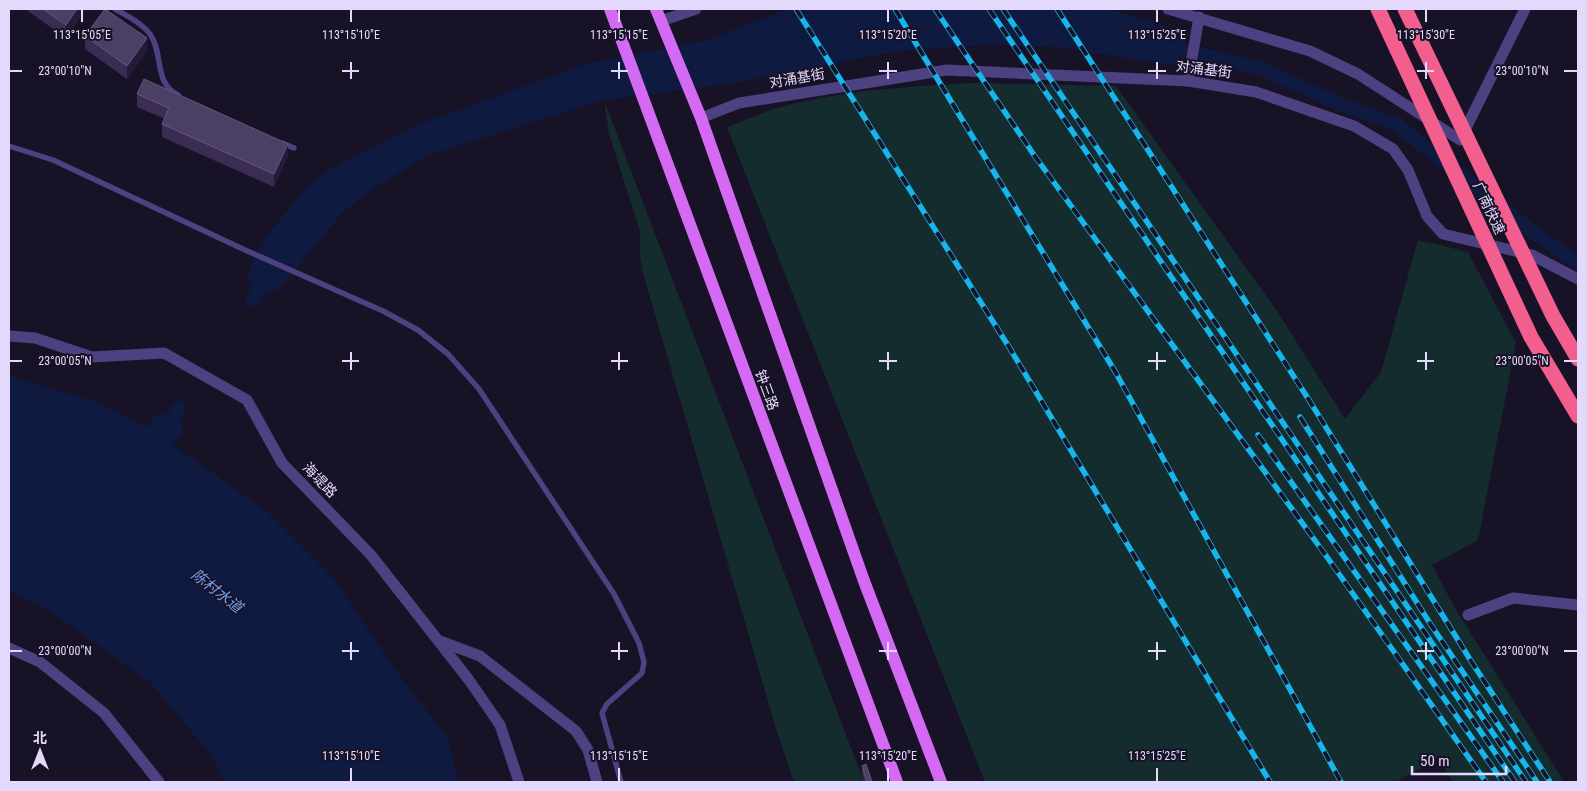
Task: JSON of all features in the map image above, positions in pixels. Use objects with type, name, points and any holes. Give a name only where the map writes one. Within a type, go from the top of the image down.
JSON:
[{"type":"highway","name":"广南快速","points":[[1378,9],[1531,337],[1578,416]]},
{"type":"highway","name":"广南快速","points":[[1405,9],[1553,316],[1578,359]]},
{"type":"main road","name":"钟三路","points":[[610,9],[897,782]]},
{"type":"main road","name":"钟三路","points":[[656,9],[700,118],[864,581],[941,782]]},
{"type":"street","points":[[661,21],[696,9]]},
{"type":"street","points":[[1168,9],[1310,51],[1358,74],[1460,140],[1525,9]]},
{"type":"street","points":[[1189,76],[1199,17]]},
{"type":"street","name":"对涌基街","points":[[700,118],[739,103],[947,70],[1189,76],[1256,92],[1354,126],[1393,149],[1408,170],[1427,216],[1443,234],[1532,255],[1578,279]]},
{"type":"street","name":"海堤路","points":[[9,336],[35,338],[92,357],[164,354],[247,400],[282,463],[371,554],[470,680],[500,725],[519,782]]},
{"type":"street","points":[[1468,615],[1513,598],[1578,605]]},
{"type":"street","points":[[438,640],[480,656],[576,731],[588,750],[597,782]]},
{"type":"street","points":[[9,648],[40,662],[104,713],[159,782]]},
{"type":"lane","points":[[116,9],[147,30],[156,46],[165,85],[185,98]]},
{"type":"lane","points":[[276,140],[294,148]]},
{"type":"lane","points":[[9,146],[53,160],[245,250],[402,320],[431,340],[454,360],[484,396],[614,594],[639,643],[644,662],[642,674],[608,704],[602,713],[621,782]]},
{"type":"green space","points":[[972,83],[1116,86],[1277,311],[1345,419],[1381,372],[1418,240],[1468,252],[1516,343],[1478,540],[1432,565],[1455,608],[1564,782],[1453,782],[1438,758],[1396,782],[985,782],[727,127],[774,109],[823,97],[873,90]]},
{"type":"green space","points":[[604,100],[864,782],[794,782],[777,732],[643,273],[640,255],[640,231],[609,134]]},
{"type":"water","points":[[788,9],[1108,9],[1186,32],[1178,66],[1056,47],[986,45],[899,51],[734,83],[604,100],[429,155],[368,192],[343,212],[279,290],[256,295],[247,277],[253,259],[270,232],[305,189],[324,173],[353,156],[425,122],[582,65],[708,40]]},
{"type":"water","name":"陈村水道","points":[[9,376],[98,402],[146,427],[158,413],[176,414],[184,431],[172,444],[269,513],[331,575],[395,669],[449,740],[458,782],[225,782],[208,751],[151,683],[51,612],[9,591]]},
{"type":"building","points":[[43,9],[77,9],[66,25]]},
{"type":"building","points":[[105,9],[147,38],[127,66],[85,36]]},
{"type":"building","points":[[144,79],[288,144],[274,174],[162,124],[169,108],[137,94]]},
{"type":"building","points":[[866,764],[872,782],[867,782],[862,766]]},
{"type":"waterway","points":[[1165,46],[1260,68],[1340,104],[1396,124],[1533,232],[1578,263]]},
{"type":"waterway","points":[[253,300],[265,279]]},
{"type":"waterway","points":[[166,430],[179,408]]},
{"type":"railway","points":[[796,9],[1009,347],[1270,782]]},
{"type":"railway","points":[[895,9],[1116,373],[1341,782]]},
{"type":"railway","points":[[935,9],[1034,155],[1327,557],[1486,782]]},
{"type":"railway","points":[[989,9],[1515,782]]},
{"type":"railway","points":[[1003,9],[1526,782]]},
{"type":"railway","points":[[1057,9],[1309,400],[1471,661],[1550,782]]},
{"type":"railway","points":[[1300,417],[1431,625],[1537,782]]},
{"type":"railway","points":[[1258,435],[1503,782]]}]
